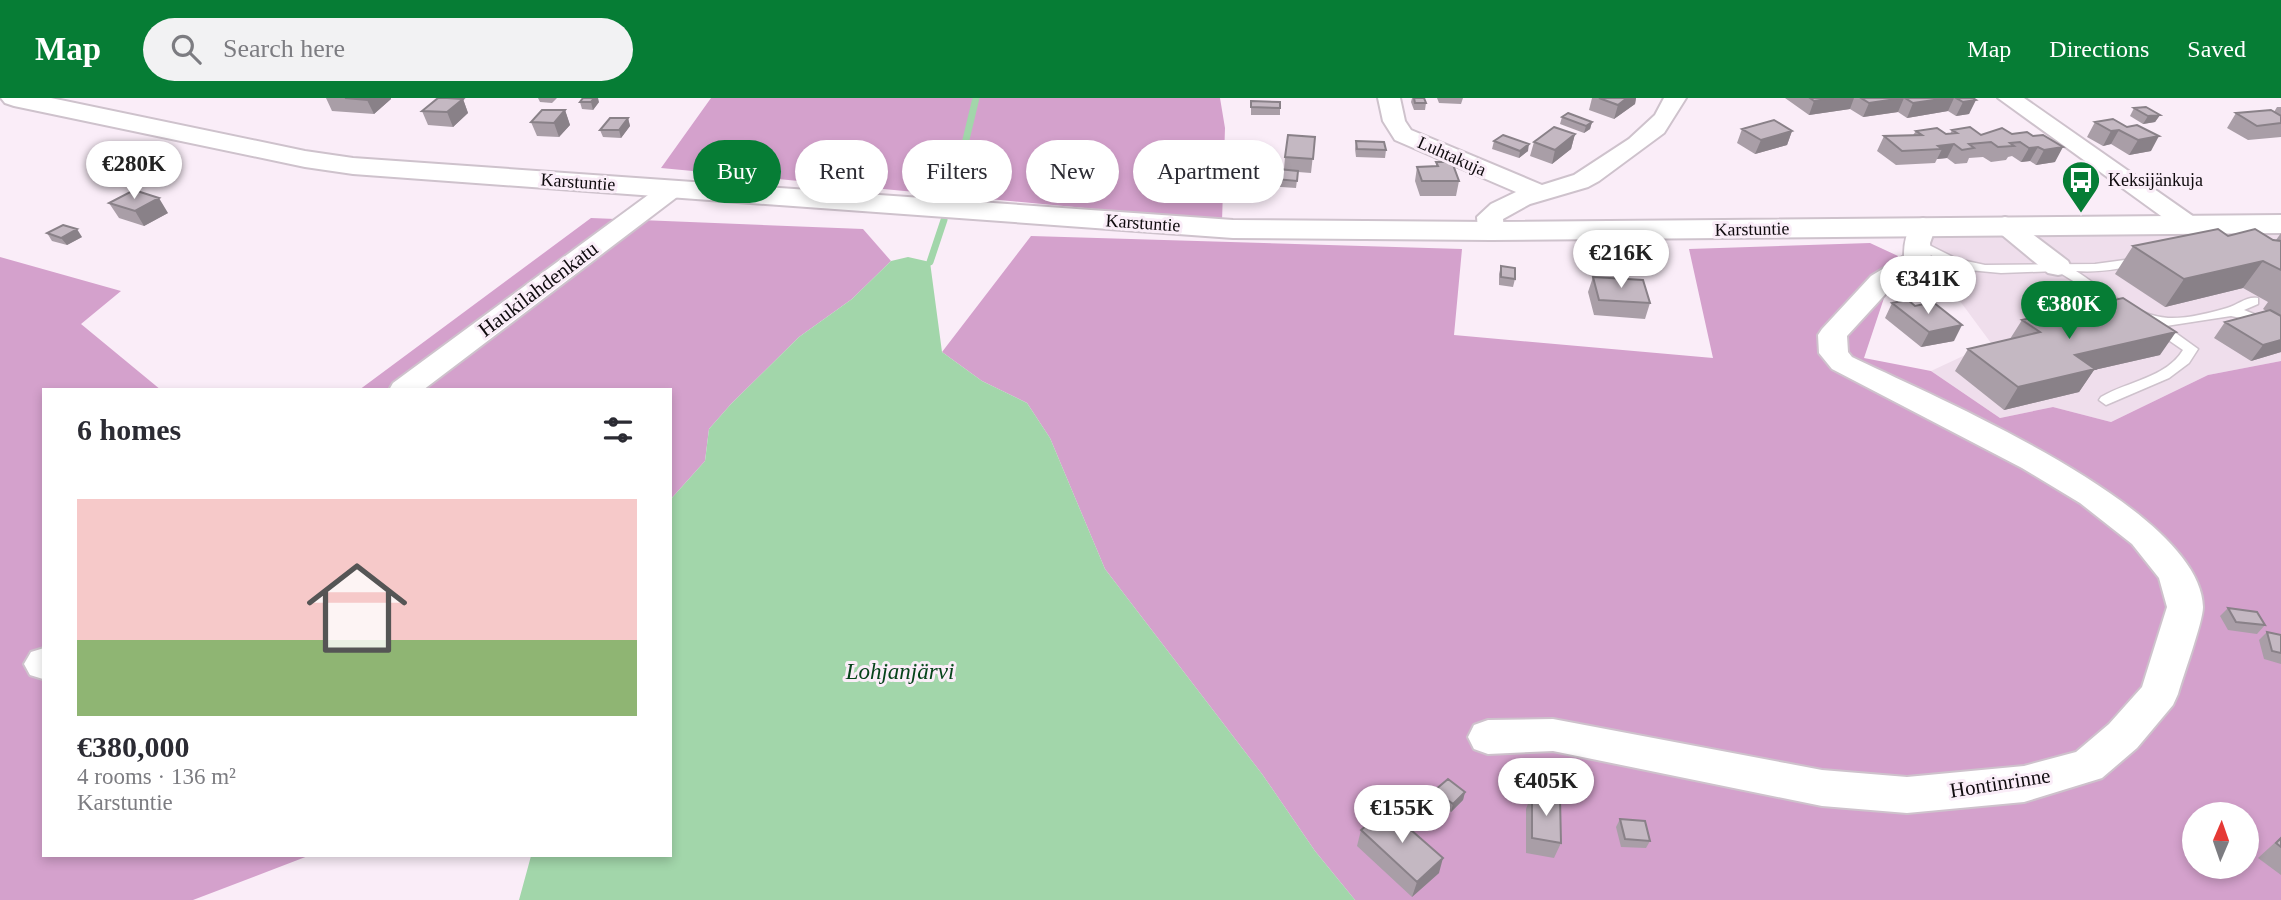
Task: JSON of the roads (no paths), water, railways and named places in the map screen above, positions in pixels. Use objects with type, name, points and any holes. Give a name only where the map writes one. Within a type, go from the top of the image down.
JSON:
[{"type":"street","name":"Karstuntie","points":[[14,98],[305,159],[353,166],[1006,215],[1233,229],[1920,235],[2005,226],[2281,224]]},
{"type":"street","name":"Luhtakuja","points":[[1389,98],[1394,121],[1403,135],[1538,192]]},
{"type":"street","points":[[1490,231],[1490,217],[1503,204],[1581,181],[1640,144],[1660,124],[1675,98]]},
{"type":"street","points":[[2009,98],[2188,224]]},
{"type":"street","name":"Haukilahdenkatu","points":[[407,388],[672,189]]},
{"type":"street","points":[[2005,226],[2058,267]]},
{"type":"street","name":"Hontinrinne","points":[[1488,737],[1553,735],[1822,788],[1908,796],[2024,784],[2088,766],[2123,736],[2160,694],[2185,607],[2176,573],[2144,535],[2092,495],[2033,460],[1842,363],[1834,353],[1832,335],[1881,282],[1919,259],[1920,235]]},
{"type":"lane","points":[[1920,235],[1941,259],[1973,268],[2004,271],[2058,267],[2096,268],[2158,257]]},
{"type":"lane","points":[[2058,267],[2139,313],[2191,349],[2186,360],[2163,376],[2117,392],[2106,400]]},
{"type":"lane","points":[[2139,313],[2163,321],[2183,322],[2228,312],[2253,301]]},
{"type":"lane","points":[[2228,312],[2252,315],[2281,331]]},
{"type":"water","name":"Lohjanjärvi","points":[[908,257],[930,262],[942,352],[982,381],[1027,403],[1050,438],[1105,569],[1262,774],[1315,851],[1355,900],[519,900],[531,857],[672,857],[672,498],[705,461],[709,429],[731,404],[799,337],[852,299],[891,261]]},
{"type":"waterway","points":[[966,140],[976,98]]},
{"type":"waterway","points":[[930,262],[944,220]]},
{"type":"place","name":"Keksijänkuja","points":[[2081,214]]}]
